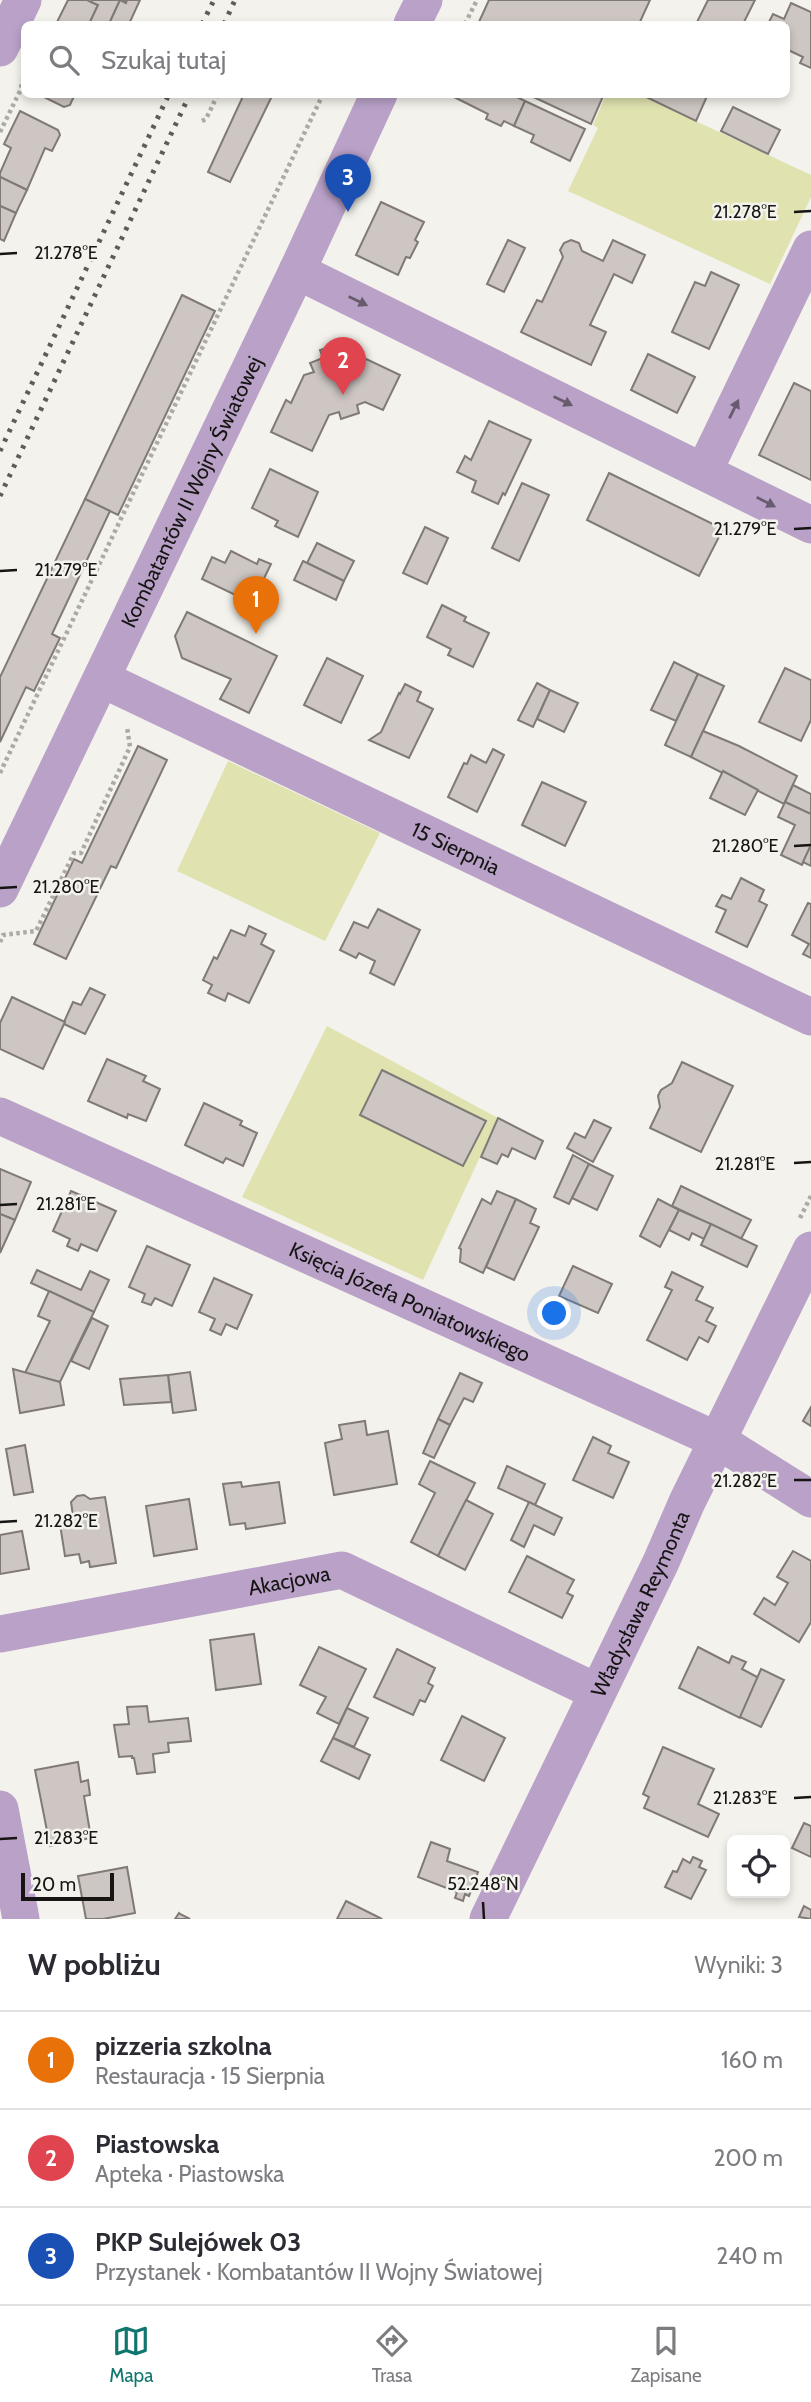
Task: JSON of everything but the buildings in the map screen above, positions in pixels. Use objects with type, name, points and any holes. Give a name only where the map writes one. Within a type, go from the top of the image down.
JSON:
[{"type":"street","points":[[0,48],[23,0]]},
{"type":"street","points":[[414,21],[424,0]]},
{"type":"street","name":"Kombatantów II Wojny Światowej","points":[[0,889],[297,271],[377,98]]},
{"type":"street","points":[[704,471],[803,286],[811,249]]},
{"type":"street","points":[[297,271],[811,525]]},
{"type":"street","name":"15 Sierpnia","points":[[102,679],[811,1017]]},
{"type":"street","name":"Księcia Józefa Poniatowskiego","points":[[0,1116],[717,1440],[811,1499]]},
{"type":"street","name":"Władysława Reymonta","points":[[488,1919],[811,1250]]},
{"type":"street","name":"Akacjowa","points":[[0,1634],[342,1570],[597,1692]]},
{"type":"street","points":[[0,1809],[20,1919]]},
{"type":"path","points":[[466,21],[477,0]]},
{"type":"path","points":[[0,132],[21,87]]},
{"type":"path","points":[[202,121],[206,119],[216,98]]},
{"type":"path","points":[[0,773],[321,98]]},
{"type":"green space","points":[[605,98],[646,98],[811,175],[811,197],[770,284],[568,191],[598,128],[593,125]]},
{"type":"green space","points":[[228,761],[380,833],[325,941],[177,871]]},
{"type":"green space","points":[[327,1026],[498,1118],[423,1280],[242,1197]]},
{"type":"railway","points":[[204,21],[214,0]]},
{"type":"railway","points":[[225,21],[235,0]]},
{"type":"railway","points":[[0,451],[167,98]]},
{"type":"railway","points":[[0,496],[188,98]]},
{"type":"place","name":"PKP Sulejówek 03","points":[[348,212]]},
{"type":"place","name":"Piastowska","points":[[343,395]]},
{"type":"place","name":"pizzeria szkolna","points":[[256,634]]}]
